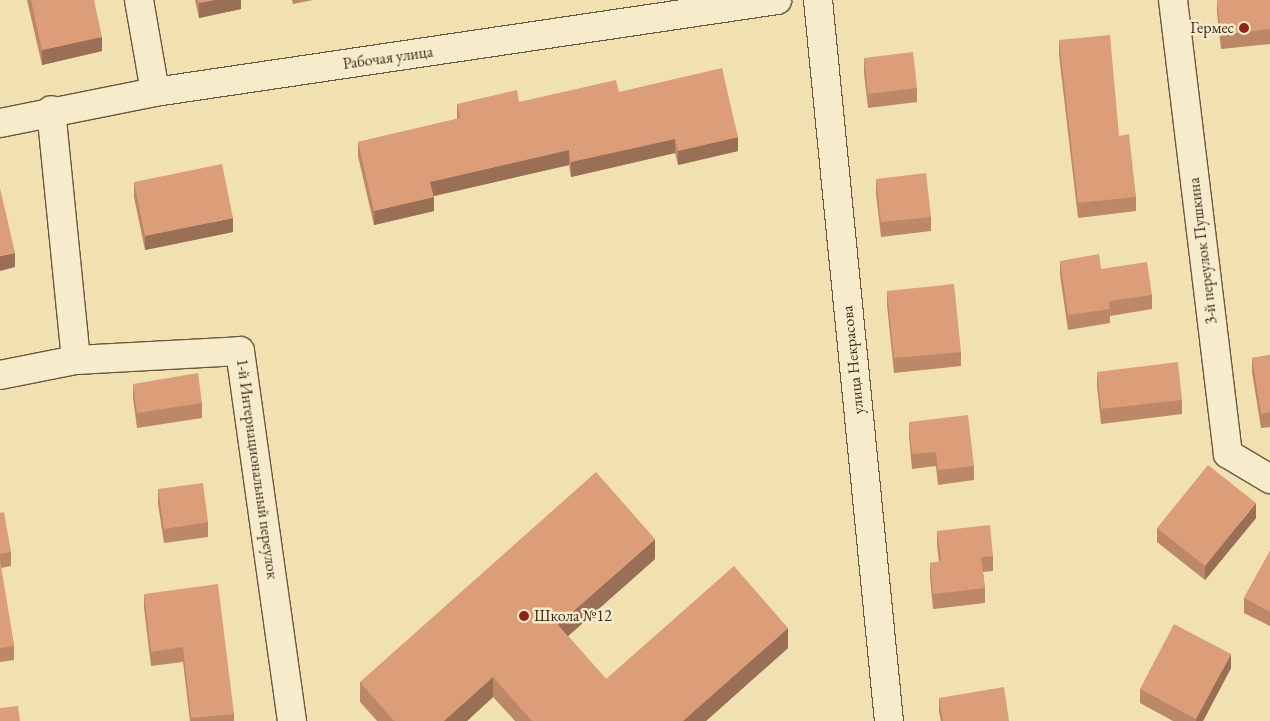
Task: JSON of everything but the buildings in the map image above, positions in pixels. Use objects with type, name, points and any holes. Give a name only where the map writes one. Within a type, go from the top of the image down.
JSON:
[{"type":"street","points":[[139,0],[155,92]]},
{"type":"street","name":"Рабочая улица","points":[[0,123],[52,110],[155,92],[777,0]]},
{"type":"street","name":"улица Некрасова","points":[[818,0],[889,721]]},
{"type":"street","name":"3-й переулок Пушкина","points":[[1173,0],[1228,454],[1270,479]]},
{"type":"street","points":[[52,110],[76,360]]},
{"type":"street","name":"1-й Интернациональный переулок","points":[[0,375],[76,360],[240,351],[292,721]]},
{"type":"place","name":"Гермес","points":[[1244,28]]},
{"type":"place","name":"Школа №12","points":[[524,616]]}]
